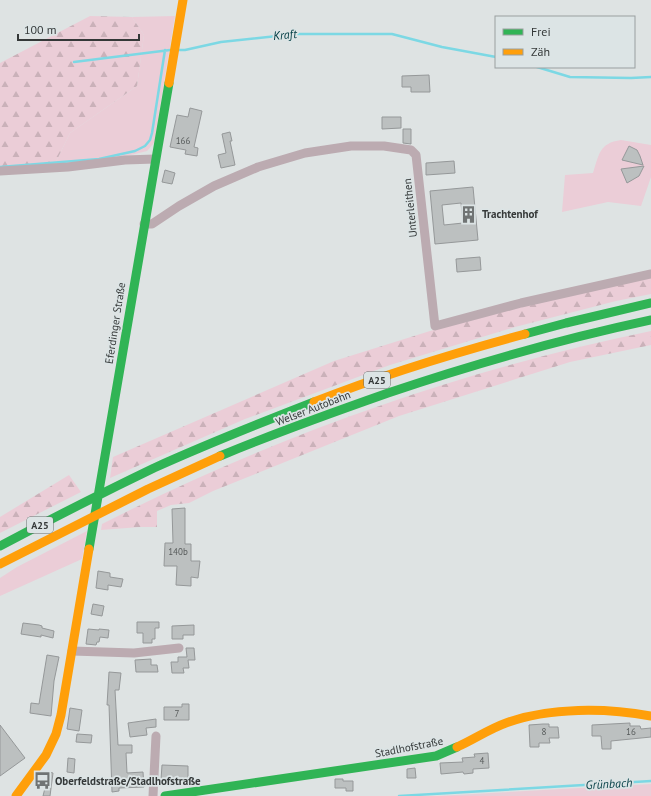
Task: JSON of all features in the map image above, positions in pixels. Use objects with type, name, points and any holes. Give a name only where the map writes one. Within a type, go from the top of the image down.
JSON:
[{"type":"main road","name":"Eferdinger Straße","points":[[16,796],[46,755],[56,734],[61,715],[183,0]]},
{"type":"main road","name":"Welser Autobahn","points":[[0,546],[113,488],[188,453],[263,421],[414,367],[488,344],[651,303]]},
{"type":"main road","name":"Welser Autobahn","points":[[0,564],[78,523],[170,479],[299,425],[360,402],[491,360],[566,340],[651,320]]},
{"type":"main road","name":"Stadlhofstraße","points":[[166,796],[436,756],[458,748],[506,723],[534,716],[598,711],[640,713],[651,716]]},
{"type":"street","name":"Unterleithen","points":[[144,224],[152,224],[179,206],[214,186],[258,167],[313,152],[351,146],[384,146],[411,150],[416,155],[434,326],[521,303],[651,274]]},
{"type":"street","points":[[0,171],[68,167],[125,160],[155,159]]},
{"type":"street","points":[[72,651],[134,653],[179,648]]},
{"type":"street","points":[[153,796],[156,736]]},
{"type":"green space","points":[[90,16],[132,17],[144,35],[137,86],[70,133],[54,166],[0,169],[0,63]]},
{"type":"green space","points":[[175,16],[154,143],[147,151],[131,155],[54,166],[70,133],[137,86],[144,35],[132,17]]},
{"type":"green space","points":[[621,140],[651,145],[651,177],[641,206],[608,202],[562,212],[565,175],[593,173],[599,155],[604,147],[608,144]]},
{"type":"green space","points":[[651,276],[651,294],[616,301],[515,327],[390,365],[245,419],[110,478],[113,457],[334,361],[430,331],[543,301]]},
{"type":"green space","points":[[651,331],[651,345],[570,362],[399,416],[213,491],[189,503],[171,505],[157,511],[157,527],[101,530],[102,524],[167,492],[234,462],[370,409],[509,365]]},
{"type":"green space","points":[[69,475],[81,492],[0,533],[0,517]]},
{"type":"green space","points":[[87,531],[82,559],[0,596],[0,578],[17,567]]},
{"type":"green space","points":[[651,784],[651,796],[437,796]]},
{"type":"building","points":[[429,75],[430,92],[411,92],[411,87],[402,87],[402,76]]},
{"type":"building","points":[[190,108],[202,111],[194,147],[198,148],[197,156],[185,154],[186,150],[170,147],[177,115],[188,117]]},
{"type":"building","points":[[382,117],[401,117],[401,128],[382,129]]},
{"type":"building","points":[[403,129],[411,129],[411,144],[403,143]]},
{"type":"building","points":[[230,132],[232,141],[230,141],[235,165],[221,168],[218,155],[226,153],[222,134]]},
{"type":"building","points":[[629,146],[637,150],[643,165],[622,160]]},
{"type":"building","points":[[454,161],[455,173],[426,175],[426,163]]},
{"type":"building","points":[[644,166],[639,176],[627,183],[621,169]]},
{"type":"building","points":[[165,170],[175,173],[172,184],[162,182]]},
{"type":"building","name":"Trachtenhof","points":[[473,187],[478,240],[435,244],[430,191]],"holes":[[[461,203],[463,223],[444,225],[442,205]]]},
{"type":"building","points":[[480,257],[481,270],[457,272],[456,259]]},
{"type":"building","points":[[185,508],[185,544],[191,544],[191,561],[200,561],[198,578],[191,577],[191,586],[176,585],[177,566],[164,566],[165,543],[173,543],[172,509]]},
{"type":"building","points":[[98,571],[110,573],[110,577],[123,579],[121,587],[108,585],[108,590],[96,588]]},
{"type":"building","points":[[93,604],[104,606],[102,616],[91,614]]},
{"type":"building","points":[[137,622],[159,622],[159,628],[155,628],[155,639],[152,639],[152,643],[143,643],[143,633],[137,633]]},
{"type":"building","points":[[23,623],[39,625],[42,626],[42,628],[54,631],[53,638],[41,635],[41,637],[21,634]]},
{"type":"building","points":[[194,625],[194,635],[183,635],[183,639],[172,639],[172,626]]},
{"type":"building","points":[[88,629],[109,630],[108,638],[100,637],[99,642],[97,642],[96,645],[86,644]]},
{"type":"building","points":[[186,648],[194,648],[195,660],[188,660],[189,668],[183,668],[184,673],[172,673],[171,662],[178,662],[178,657],[187,657]]},
{"type":"building","points":[[47,655],[59,657],[54,681],[51,716],[30,713],[31,703],[39,704]]},
{"type":"building","points":[[151,659],[151,665],[157,665],[158,672],[136,672],[135,660]]},
{"type":"building","points":[[109,672],[121,673],[119,690],[115,690],[118,745],[132,745],[132,753],[126,753],[127,773],[143,772],[144,787],[119,788],[119,791],[112,792],[109,705],[107,705]]},
{"type":"building","points":[[182,704],[189,704],[189,720],[164,720],[164,707],[182,707]]},
{"type":"building","points":[[70,708],[82,710],[79,731],[67,729]]},
{"type":"building","points":[[156,719],[156,727],[146,728],[147,735],[130,737],[128,723]]},
{"type":"building","points":[[630,723],[630,726],[640,726],[641,729],[651,728],[651,737],[611,741],[611,749],[602,749],[601,736],[592,736],[592,725]]},
{"type":"building","points":[[549,724],[549,727],[558,727],[559,738],[549,738],[550,743],[539,743],[539,747],[530,747],[529,725]]},
{"type":"building","points":[[0,725],[25,758],[0,776]]},
{"type":"building","points":[[77,734],[92,735],[91,743],[76,742]]},
{"type":"building","points":[[488,753],[489,768],[473,769],[473,773],[464,774],[463,772],[441,774],[440,763],[463,762],[462,758],[475,757],[474,754]]},
{"type":"building","points":[[68,758],[75,759],[74,773],[67,772]]},
{"type":"building","points":[[162,765],[188,766],[188,779],[178,779],[177,781],[161,780]]},
{"type":"building","points":[[415,768],[416,778],[407,778],[407,769]]},
{"type":"building","points":[[49,772],[53,773],[50,796],[43,796]]},
{"type":"building","points":[[335,779],[353,781],[353,791],[346,791],[346,788],[335,788]]},
{"type":"waterway","name":"Kraft","points":[[177,50],[185,50],[221,42],[296,34],[392,34],[442,47],[495,57]]},
{"type":"waterway","points":[[0,167],[99,159],[135,151],[145,146],[150,140],[152,133],[165,50]]},
{"type":"waterway","name":"Kraft","points":[[74,62],[170,50]]},
{"type":"waterway","name":"Kraft","points":[[540,68],[570,77],[651,77]]},
{"type":"waterway","name":"Grünbach","points":[[399,796],[651,781]]},
{"type":"traffic: fast","points":[[89,549],[169,83]]},
{"type":"traffic: fast","points":[[525,334],[651,303]]},
{"type":"traffic: fast","points":[[220,456],[324,416],[453,372],[551,344],[651,320]]},
{"type":"traffic: fast","points":[[0,546],[154,468],[314,402]]},
{"type":"traffic: fast","points":[[165,796],[436,756],[457,747]]},
{"type":"traffic: slow","points":[[169,83],[183,0]]},
{"type":"traffic: slow","points":[[314,402],[418,365],[525,334]]},
{"type":"traffic: slow","points":[[0,564],[148,489],[220,456]]},
{"type":"traffic: slow","points":[[16,796],[46,755],[56,734],[61,715],[89,549]]},
{"type":"traffic: slow","points":[[457,747],[500,725],[541,714],[578,710],[597,710],[651,716]]},
{"type":"place","name":"Trachtenhof","points":[[469,214]]},
{"type":"place","name":"Oberfeldstraße/Stadlhofstraße","points":[[42,781]]}]
